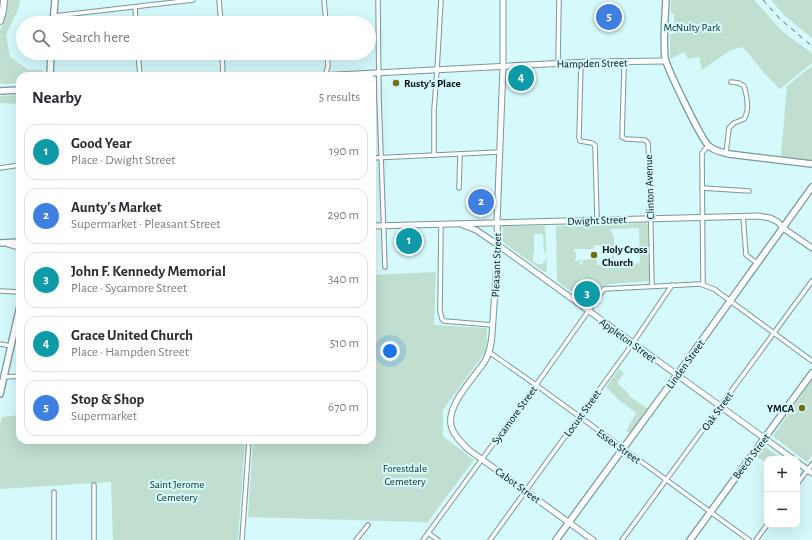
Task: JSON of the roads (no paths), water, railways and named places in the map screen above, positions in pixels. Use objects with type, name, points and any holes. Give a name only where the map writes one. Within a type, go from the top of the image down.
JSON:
[{"type":"highway","points":[[0,20],[4,0]]},
{"type":"main road","points":[[54,16],[55,0]]},
{"type":"main road","name":"Pleasant Street","points":[[451,423],[451,415],[457,402],[485,361],[489,352],[493,325],[498,245],[497,222],[503,67],[503,0]]},
{"type":"main road","points":[[666,0],[666,61],[691,115],[708,146],[716,151],[726,153],[812,164]]},
{"type":"main road","points":[[50,72],[51,60]]},
{"type":"main road","name":"Hampden Street","points":[[376,73],[581,62],[666,61]]},
{"type":"main road","points":[[0,91],[16,90]]},
{"type":"main road","name":"Linden Street","points":[[556,540],[677,376],[812,187]]},
{"type":"main road","name":"Dwight Street","points":[[376,226],[758,216],[770,218],[778,222],[783,228],[812,248]]},
{"type":"main road","name":"Appleton Street","points":[[461,224],[476,230],[498,245],[789,456]]},
{"type":"main road","points":[[1,243],[16,242]]},
{"type":"main road","points":[[1,243],[16,246]]},
{"type":"main road","points":[[0,394],[16,324]]},
{"type":"main road","name":"Beech Street","points":[[690,540],[812,373]]},
{"type":"main road","name":"Cabot Street","points":[[451,423],[454,434],[482,460],[593,540]]},
{"type":"main road","points":[[800,464],[810,471]]},
{"type":"street","points":[[54,16],[135,8],[161,2],[193,0]]},
{"type":"street","points":[[220,0],[221,16]]},
{"type":"street","points":[[324,0],[325,16]]},
{"type":"street","points":[[378,0],[385,267]]},
{"type":"street","points":[[434,155],[434,110],[440,0]]},
{"type":"street","points":[[558,64],[559,0]]},
{"type":"street","points":[[135,8],[136,16]]},
{"type":"street","points":[[139,60],[140,72]]},
{"type":"street","points":[[223,60],[224,72]]},
{"type":"street","points":[[326,72],[328,60]]},
{"type":"street","points":[[581,62],[578,138],[580,141],[595,145],[597,220]]},
{"type":"street","name":"Clinton Avenue","points":[[627,62],[624,70],[622,137],[626,140],[645,140],[648,143],[652,286]]},
{"type":"street","points":[[726,153],[729,128],[744,119],[748,110],[744,86],[739,83],[731,82]]},
{"type":"street","points":[[703,284],[702,153],[708,146]]},
{"type":"street","points":[[376,158],[500,152]]},
{"type":"street","points":[[459,188],[460,154]]},
{"type":"street","points":[[0,168],[16,165]]},
{"type":"street","points":[[702,188],[750,191]]},
{"type":"street","points":[[743,216],[746,255],[757,263]]},
{"type":"street","points":[[441,224],[440,311],[442,319],[444,321],[493,325]]},
{"type":"street","name":"Oak Street","points":[[622,540],[812,281]]},
{"type":"street","points":[[652,286],[703,284],[714,289],[812,361]]},
{"type":"street","name":"Locust Street","points":[[490,540],[633,343],[672,285]]},
{"type":"street","name":"Sycamore Street","points":[[423,540],[589,312],[604,289],[652,286]]},
{"type":"street","points":[[0,291],[16,292]]},
{"type":"street","points":[[0,344],[11,346]]},
{"type":"street","name":"Essex Street","points":[[489,352],[749,540]]},
{"type":"street","points":[[4,377],[16,376]]},
{"type":"street","points":[[242,540],[249,444]]},
{"type":"street","points":[[800,481],[810,471],[812,464]]},
{"type":"street","points":[[94,485],[94,540]]},
{"type":"street","points":[[54,492],[54,540]]},
{"type":"street","points":[[356,540],[368,525]]},
{"type":"street","points":[[756,540],[765,528]]},
{"type":"street","points":[[428,533],[438,540]]},
{"type":"railway","points":[[763,0],[780,19],[812,46]]},
{"type":"place","name":"Stop & Shop","points":[[609,17]]},
{"type":"place","name":"Grace United Church","points":[[521,78]]},
{"type":"place","name":"Rusty's Place","points":[[396,83]]},
{"type":"place","name":"Aunty's Market","points":[[481,202]]},
{"type":"place","name":"Good Year","points":[[409,241]]},
{"type":"place","name":"Holy Cross Church","points":[[594,255]]},
{"type":"place","name":"John F. Kennedy Memorial","points":[[587,294]]},
{"type":"place","name":"YMCA","points":[[802,408]]},
{"type":"park label","name":"McNulty Park","points":[[692,27]]},
{"type":"park label","name":"Forestdale Cemetery","points":[[405,474]]},
{"type":"park label","name":"Saint Jerome Cemetery","points":[[177,490]]}]
